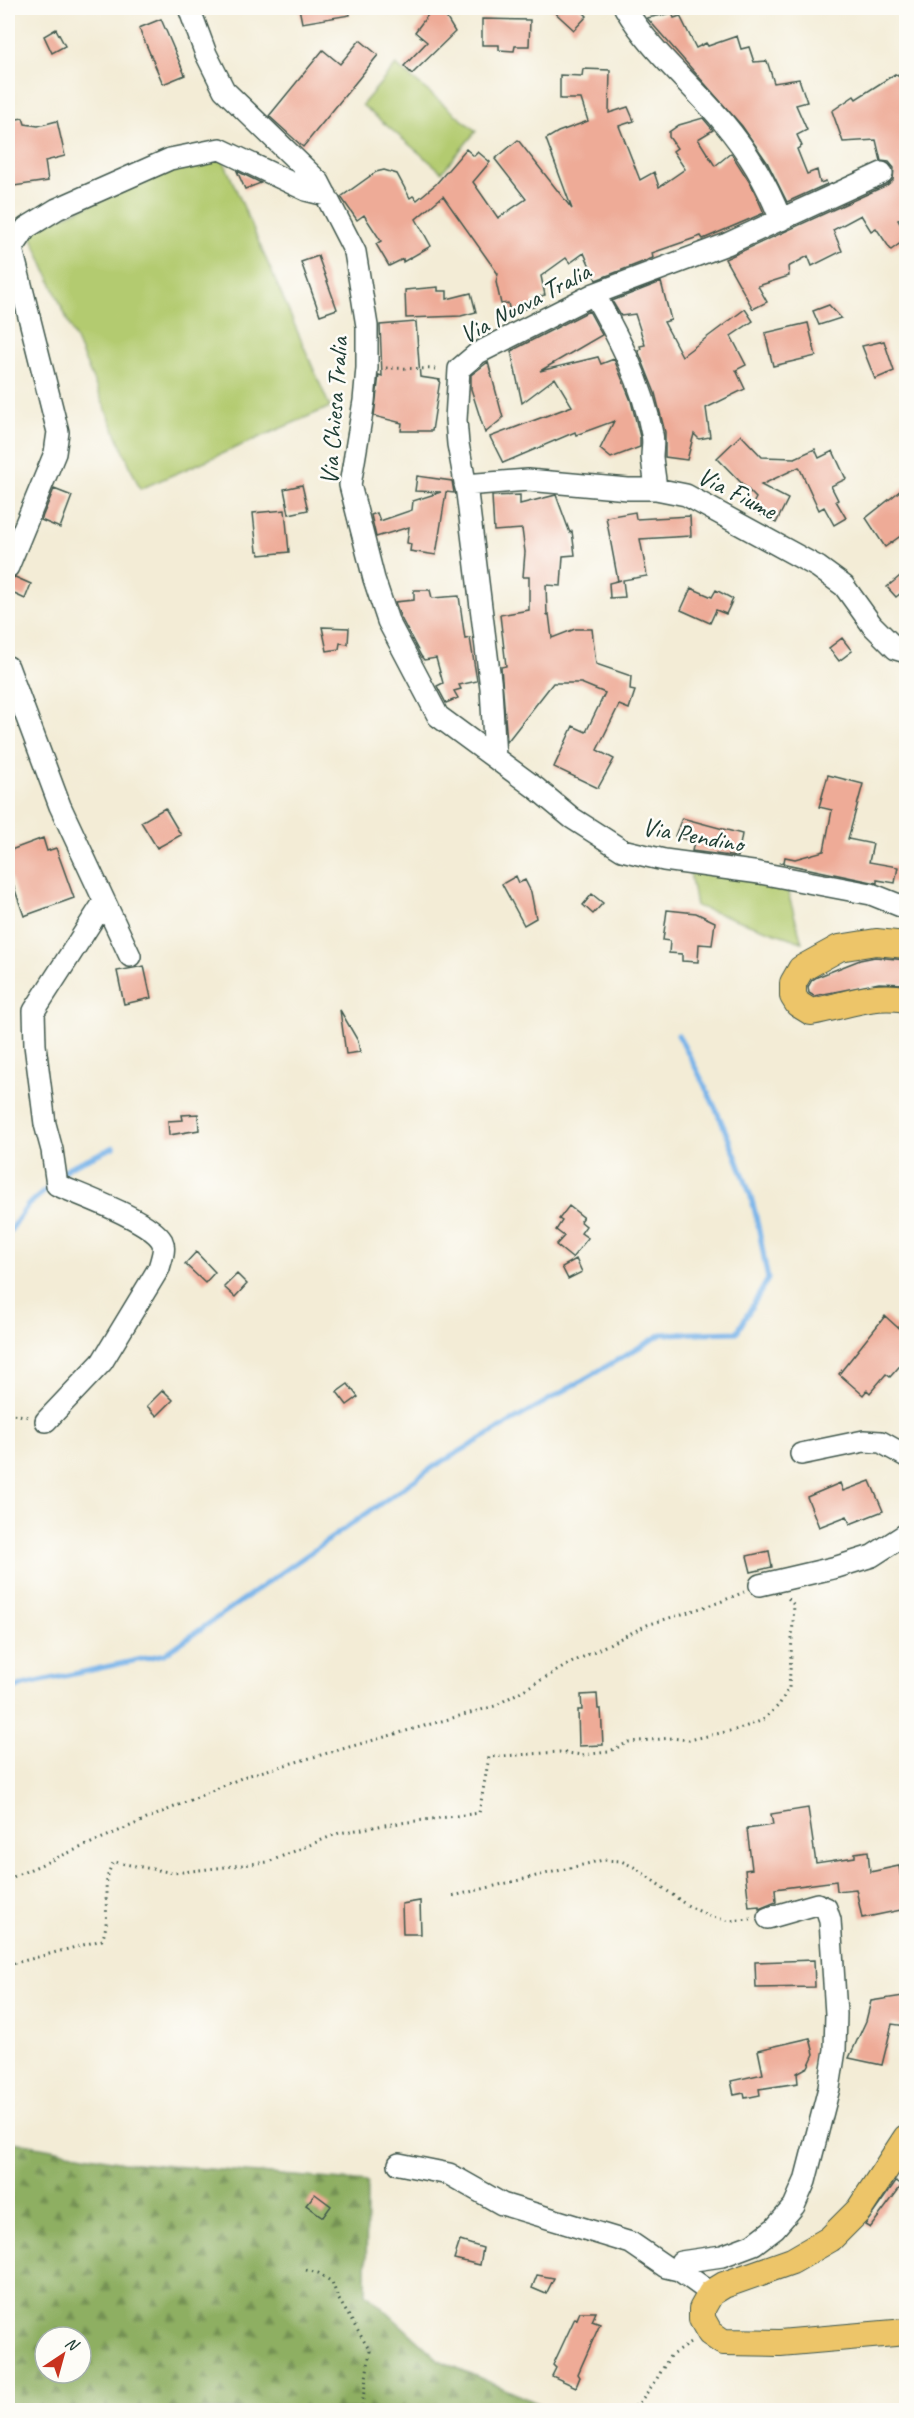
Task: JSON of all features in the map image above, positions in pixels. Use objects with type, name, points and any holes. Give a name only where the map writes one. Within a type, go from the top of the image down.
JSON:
[{"type":"main road","points":[[906,945],[876,942],[839,948],[801,969],[793,983],[794,996],[798,1004],[811,1012],[865,998],[887,996],[906,999]]},
{"type":"main road","points":[[906,2138],[859,2210],[830,2240],[792,2261],[724,2285],[711,2293],[702,2309],[702,2319],[710,2332],[723,2342],[780,2343],[906,2332]]},
{"type":"street","name":"Via Chiesa Tralia","points":[[189,8],[206,54],[224,90],[319,182],[355,252],[367,326],[367,368],[350,485],[374,579],[387,621],[438,716],[495,758]]},
{"type":"street","points":[[625,8],[665,61],[722,120],[756,165],[780,220]]},
{"type":"street","points":[[8,567],[55,453],[58,432],[12,249],[26,228],[57,209],[170,159],[220,149],[306,190],[326,195]]},
{"type":"street","name":"Via Nuova Tralia","points":[[495,758],[491,688],[456,420],[459,369],[478,353],[594,294],[727,244],[882,173]]},
{"type":"street","points":[[594,294],[613,327],[648,411],[653,438],[652,457],[656,489]]},
{"type":"street","name":"Via Fiume","points":[[465,485],[528,480],[628,489],[656,489],[686,495],[818,567],[844,586],[872,625],[896,649],[906,652]]},
{"type":"street","points":[[8,667],[60,806],[130,956]]},
{"type":"street","name":"Via Pendino","points":[[495,758],[572,818],[622,850],[664,860],[759,873],[871,894],[906,908]]},
{"type":"street","points":[[46,1421],[102,1362],[159,1268],[164,1252],[162,1242],[147,1225],[57,1185],[52,1150],[45,1124],[35,1045],[34,1011],[104,902]]},
{"type":"street","points":[[801,1454],[864,1441],[881,1442],[906,1456]]},
{"type":"street","points":[[760,1585],[837,1567],[872,1556],[906,1534]]},
{"type":"street","points":[[679,2270],[681,2262],[722,2256],[754,2244],[775,2228],[794,2206],[805,2181],[829,2088],[835,2050],[836,2014],[830,1920],[826,1908],[817,1904],[768,1918]]},
{"type":"street","points":[[399,2164],[449,2174],[502,2204],[631,2243],[666,2267],[679,2270],[711,2293]]},
{"type":"path","points":[[367,368],[459,369]]},
{"type":"path","points":[[8,1879],[246,1776],[495,1706],[568,1664],[647,1625],[720,1602],[760,1585],[771,1593],[785,1595],[794,1605],[789,1688],[778,1705],[763,1720],[739,1729],[689,1740],[672,1738],[629,1742],[608,1752],[582,1755],[559,1752],[489,1757],[478,1813],[339,1833],[268,1862],[174,1873],[114,1862],[108,1871],[107,1929],[102,1940],[8,1965]]},
{"type":"path","points":[[453,1896],[603,1860],[621,1861],[636,1868],[685,1904],[710,1916],[728,1921],[768,1918]]},
{"type":"path","points":[[306,2270],[318,2273],[332,2282],[338,2298],[370,2351],[362,2405],[365,2410]]},
{"type":"path","points":[[630,2410],[639,2403],[655,2382],[670,2356],[710,2332]]},
{"type":"green space","points":[[396,65],[476,131],[442,172],[362,105]]},
{"type":"green space","points":[[219,150],[330,407],[140,489],[29,231]]},
{"type":"green space","points":[[687,856],[782,872],[802,942],[696,906]]},
{"type":"green space","points":[[8,2141],[123,2162],[367,2182],[366,2293],[439,2360],[553,2410],[8,2410]]},
{"type":"building","points":[[299,8],[349,8],[350,15],[302,23]]},
{"type":"building","points":[[433,8],[446,17],[455,32],[412,74],[404,66],[427,42],[415,32]]},
{"type":"building","points":[[550,8],[579,8],[587,16],[574,30]]},
{"type":"building","points":[[672,13],[674,18],[680,16],[696,48],[706,43],[708,46],[737,36],[741,49],[749,47],[754,62],[767,61],[774,83],[799,79],[807,102],[796,105],[807,130],[797,135],[802,146],[797,149],[807,174],[817,170],[820,183],[826,181],[827,184],[787,202],[767,162],[742,126],[647,18]]},
{"type":"building","points":[[161,19],[185,75],[163,84],[139,28]]},
{"type":"building","points":[[482,19],[530,20],[529,46],[515,46],[514,51],[499,50],[499,45],[482,45]]},
{"type":"building","points":[[56,29],[65,46],[52,53],[44,36]]},
{"type":"building","points":[[360,40],[378,55],[303,147],[269,116],[323,50],[340,64]]},
{"type":"building","points":[[583,69],[610,70],[609,113],[628,107],[634,121],[619,126],[640,180],[654,172],[659,187],[685,169],[673,151],[677,148],[669,137],[669,132],[679,125],[703,118],[713,130],[698,139],[715,166],[731,153],[752,186],[764,213],[703,239],[701,236],[652,253],[653,258],[596,280],[584,253],[570,263],[566,258],[541,276],[545,295],[533,298],[534,307],[510,312],[508,303],[501,304],[496,282],[498,274],[443,196],[416,219],[431,246],[403,262],[403,259],[389,266],[376,244],[381,241],[364,215],[357,220],[341,197],[376,172],[384,170],[397,174],[410,198],[413,196],[417,200],[436,184],[466,149],[474,156],[478,152],[490,162],[473,182],[498,218],[526,199],[495,159],[518,140],[572,209],[546,139],[588,121],[581,99],[560,99],[560,75],[582,76]]},
{"type":"building","points":[[895,74],[906,81],[906,215],[898,220],[906,234],[906,239],[891,250],[876,228],[871,231],[861,215],[833,230],[842,251],[812,266],[808,256],[788,267],[789,276],[758,286],[767,302],[753,309],[725,259],[887,185],[893,180],[894,168],[889,162],[881,161],[876,140],[843,142],[832,111],[854,96],[856,99]]},
{"type":"building","points":[[23,118],[25,124],[38,126],[57,121],[65,156],[45,161],[48,181],[14,186],[8,138],[13,137],[10,120]]},
{"type":"building","points":[[237,171],[261,183],[245,189]]},
{"type":"building","points":[[318,256],[337,309],[320,315],[301,262]]},
{"type":"building","points":[[661,282],[671,320],[664,322],[682,356],[745,309],[753,321],[731,336],[746,365],[736,370],[745,389],[706,408],[710,437],[699,439],[694,434],[687,460],[665,457],[665,432],[655,393],[638,350],[641,349],[640,346],[645,345],[635,314],[621,316],[612,301]]},
{"type":"building","points":[[438,287],[438,291],[447,291],[447,299],[471,293],[476,312],[461,316],[406,318],[405,290]]},
{"type":"building","points":[[829,305],[841,318],[819,325],[813,311]]},
{"type":"building","points":[[589,311],[602,335],[540,371],[598,357],[601,364],[614,359],[631,401],[640,437],[640,447],[611,458],[600,449],[614,421],[576,435],[575,432],[503,463],[490,437],[572,406],[555,378],[522,403],[511,351]]},
{"type":"building","points":[[416,322],[420,377],[440,380],[432,431],[401,431],[402,423],[374,416],[379,375],[382,376],[380,325]]},
{"type":"building","points":[[808,323],[816,356],[773,366],[765,333]]},
{"type":"building","points":[[884,341],[894,371],[875,379],[862,346]]},
{"type":"building","points":[[488,362],[503,418],[485,433],[471,389],[471,375]]},
{"type":"building","points":[[741,435],[762,457],[795,458],[815,449],[819,458],[833,451],[846,479],[831,486],[838,500],[836,501],[846,518],[834,525],[824,507],[819,510],[799,467],[761,485],[788,499],[776,523],[750,509],[756,498],[717,458]]},
{"type":"building","points":[[417,476],[452,481],[454,493],[446,492],[436,555],[410,551],[411,544],[407,543],[409,527],[376,537],[371,515],[377,513],[380,521],[412,510],[413,501],[441,492],[415,491]]},
{"type":"building","points":[[302,485],[308,510],[289,514],[284,489]]},
{"type":"building","points":[[906,486],[906,532],[885,547],[866,518]]},
{"type":"building","points":[[54,489],[72,496],[60,528],[41,520]]},
{"type":"building","points":[[520,495],[520,504],[556,495],[570,533],[572,531],[575,555],[563,556],[561,586],[546,585],[547,615],[549,614],[552,638],[575,629],[592,629],[596,664],[631,676],[630,690],[635,691],[629,709],[619,705],[597,750],[614,759],[598,788],[554,767],[573,726],[586,732],[605,693],[581,683],[553,683],[507,742],[501,667],[506,666],[500,615],[529,610],[529,577],[523,577],[525,552],[522,529],[494,531],[492,496]]},
{"type":"building","points":[[285,510],[289,552],[260,555],[257,551],[253,513]]},
{"type":"building","points":[[635,512],[636,519],[690,516],[691,536],[640,539],[647,576],[623,580],[625,597],[610,598],[609,583],[618,581],[606,517]]},
{"type":"building","points":[[906,571],[906,589],[896,597],[887,587]]},
{"type":"building","points":[[15,577],[31,584],[25,599],[8,591],[11,579]]},
{"type":"building","points":[[691,588],[712,597],[716,590],[733,599],[726,614],[716,610],[710,623],[681,610]]},
{"type":"building","points":[[414,590],[430,590],[432,598],[459,596],[465,639],[470,638],[477,681],[459,685],[461,689],[454,691],[458,698],[446,703],[437,686],[443,683],[436,658],[424,660],[421,656],[395,602],[414,600]]},
{"type":"building","points":[[322,627],[349,628],[348,644],[340,643],[339,649],[327,651]]},
{"type":"building","points":[[842,638],[852,651],[839,661],[829,648]]},
{"type":"building","points":[[828,775],[863,784],[848,839],[873,844],[869,862],[898,867],[895,883],[877,880],[877,883],[781,863],[784,862],[785,857],[795,859],[824,851],[832,810],[819,807]]},
{"type":"building","points":[[165,808],[181,835],[157,848],[141,822]]},
{"type":"building","points":[[682,818],[742,834],[738,857],[692,851],[694,842],[675,836]]},
{"type":"building","points":[[43,838],[47,851],[56,848],[74,898],[24,916],[8,870],[8,851]]},
{"type":"building","points":[[516,876],[519,883],[525,880],[531,892],[536,918],[524,925],[502,884]]},
{"type":"building","points":[[592,894],[603,903],[593,914],[583,905]]},
{"type":"building","points":[[667,910],[696,913],[715,922],[712,945],[699,944],[698,962],[682,961],[682,954],[669,953],[670,941],[663,940]]},
{"type":"building","points":[[875,957],[906,960],[906,984],[879,983],[814,996],[809,993],[808,987],[817,977],[860,960]]},
{"type":"building","points":[[144,966],[151,998],[124,1004],[117,971]]},
{"type":"building","points":[[340,1010],[358,1041],[360,1052],[346,1054]]},
{"type":"building","points":[[198,1114],[199,1130],[169,1135],[168,1121],[183,1120],[182,1115]]},
{"type":"building","points":[[569,1206],[583,1217],[580,1221],[586,1226],[581,1233],[588,1238],[572,1258],[556,1245],[564,1236],[556,1230],[562,1221],[559,1219]]},
{"type":"building","points":[[196,1252],[215,1272],[205,1283],[185,1264]]},
{"type":"building","points":[[576,1259],[582,1272],[568,1279],[562,1267]]},
{"type":"building","points":[[237,1274],[247,1284],[235,1297],[224,1287]]},
{"type":"building","points":[[885,1316],[906,1335],[906,1359],[890,1377],[886,1374],[870,1393],[867,1390],[863,1395],[839,1374]]},
{"type":"building","points":[[348,1384],[358,1397],[347,1405],[337,1392]]},
{"type":"building","points":[[163,1390],[173,1400],[157,1416],[147,1406]]},
{"type":"building","points":[[870,1481],[883,1511],[850,1524],[847,1516],[819,1527],[807,1497],[840,1483],[843,1491]]},
{"type":"building","points":[[769,1551],[772,1567],[751,1572],[747,1556]]},
{"type":"building","points":[[597,1694],[598,1709],[601,1709],[603,1745],[579,1746],[578,1710],[582,1710],[581,1695]]},
{"type":"building","points":[[808,1808],[816,1863],[855,1857],[855,1853],[868,1851],[870,1872],[899,1866],[906,1909],[862,1918],[856,1889],[837,1891],[836,1881],[775,1889],[776,1902],[759,1909],[759,1906],[749,1907],[745,1870],[752,1869],[747,1829],[773,1825],[771,1814]]},
{"type":"building","points":[[420,1901],[421,1934],[403,1934],[402,1904]]},
{"type":"building","points":[[814,1960],[815,1987],[756,1988],[755,1962]]},
{"type":"building","points":[[903,1996],[906,2003],[906,2026],[892,2024],[882,2065],[849,2058],[866,2021],[871,2001]]},
{"type":"building","points":[[810,2038],[814,2054],[808,2067],[797,2073],[798,2083],[759,2089],[760,2095],[745,2098],[744,2093],[734,2095],[731,2081],[763,2074],[758,2050]]},
{"type":"building","points":[[896,2181],[902,2185],[870,2228],[865,2225]]},
{"type":"building","points":[[315,2194],[331,2206],[323,2217],[306,2205]]},
{"type":"building","points":[[460,2241],[483,2248],[480,2265],[454,2259]]},
{"type":"building","points":[[537,2275],[554,2278],[546,2294],[532,2288]]},
{"type":"building","points":[[580,2312],[596,2312],[592,2321],[600,2324],[578,2374],[580,2377],[576,2387],[552,2376],[556,2368],[553,2365]]},
{"type":"waterway","points":[[8,1692],[23,1685],[165,1654],[433,1467],[662,1334],[737,1332],[768,1279],[758,1225],[743,1173],[708,1093],[678,1035]]},
{"type":"waterway","points":[[62,1173],[69,1167],[114,1147]]},
{"type":"waterway","points":[[8,1234],[28,1205],[52,1185]]}]
